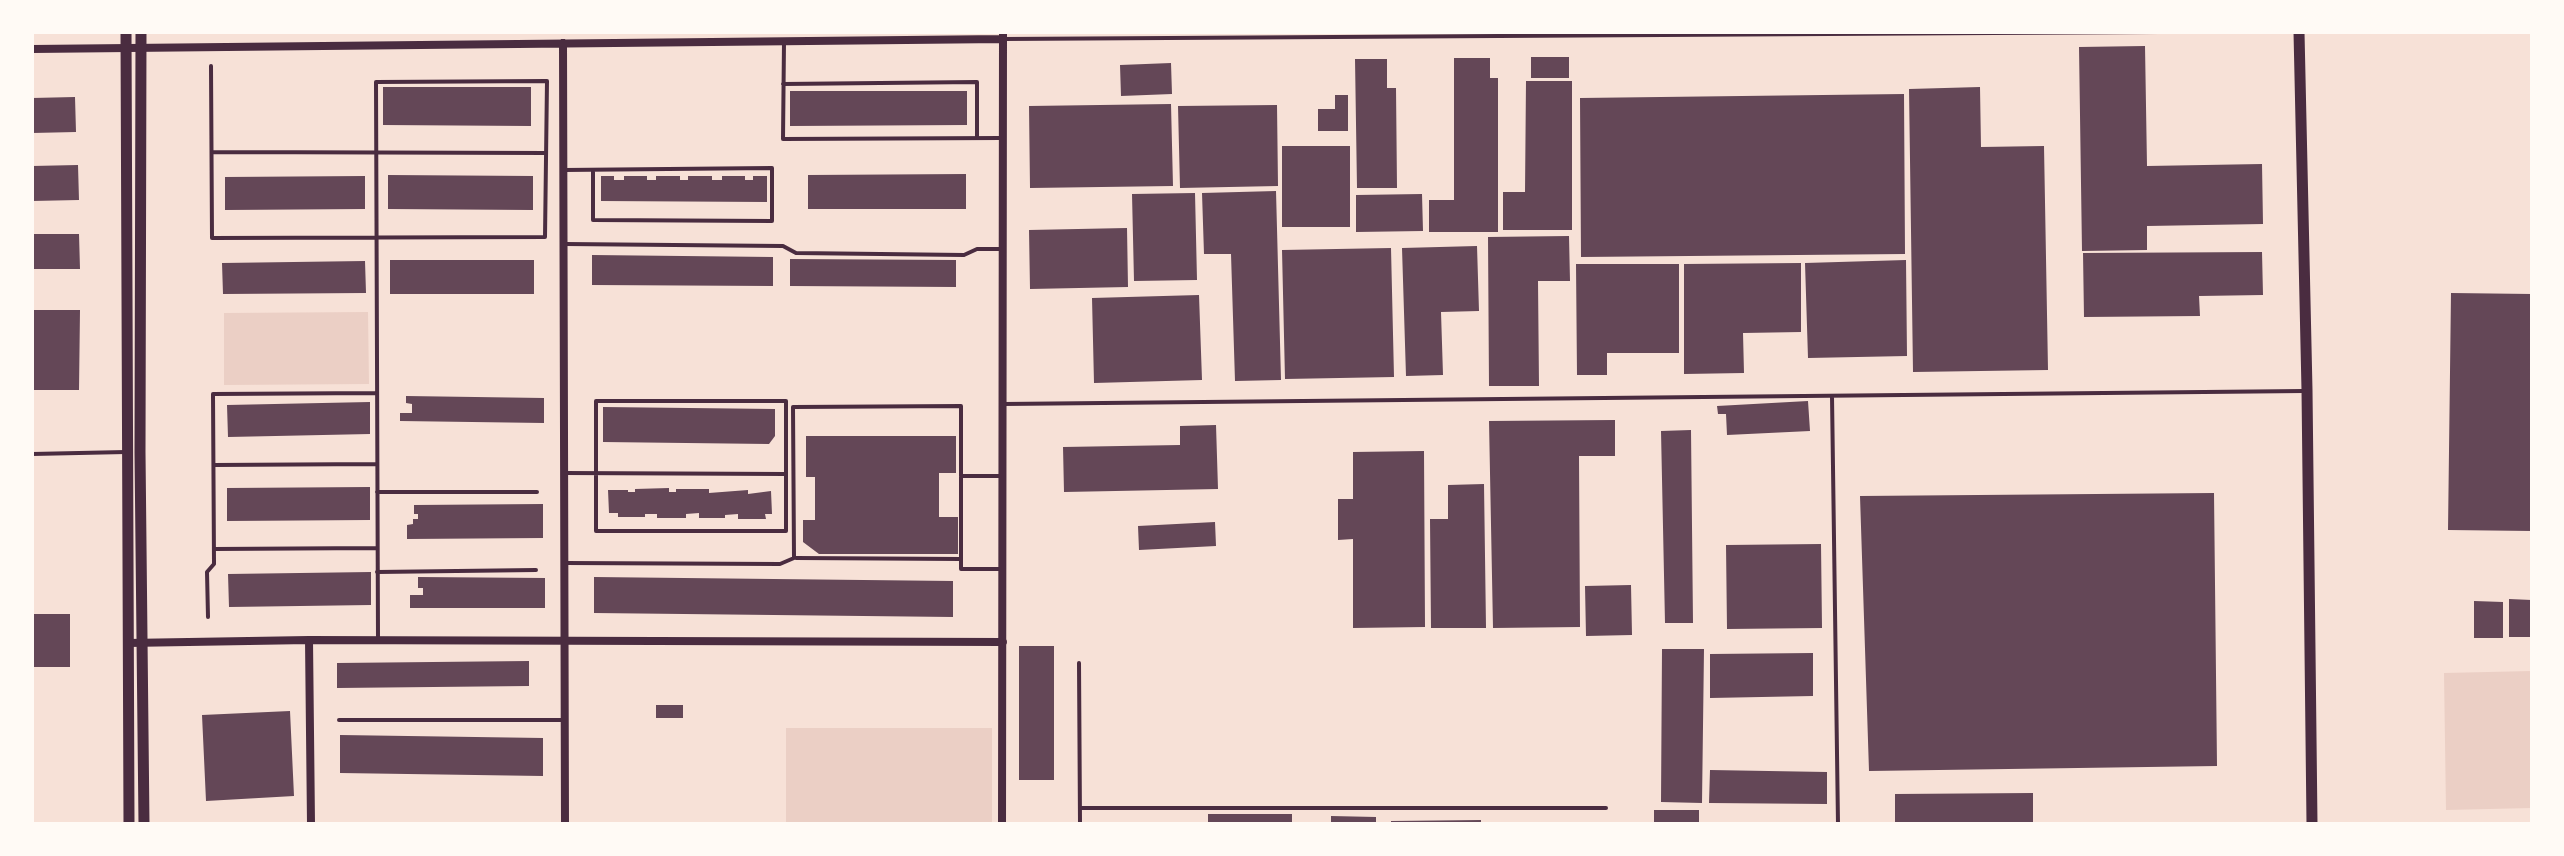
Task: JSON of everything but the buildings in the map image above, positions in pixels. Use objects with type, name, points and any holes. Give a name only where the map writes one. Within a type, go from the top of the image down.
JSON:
[{"type":"street","points":[[126,32],[144,824]]},
{"type":"street","points":[[129,824],[128,643],[141,32]]},
{"type":"street","points":[[2299,32],[2312,824]]},
{"type":"street","points":[[32,49],[784,41],[1003,35],[1002,824]]},
{"type":"street","points":[[563,43],[565,824]]},
{"type":"street","points":[[128,643],[309,640],[1003,642]]},
{"type":"street","points":[[309,640],[311,824]]},
{"type":"lane","points":[[1003,35],[2158,32]]},
{"type":"lane","points":[[784,41],[783,139],[1003,138]]},
{"type":"lane","points":[[211,66],[212,238],[377,238],[545,237],[547,81],[376,82],[377,238],[377,572],[378,640]]},
{"type":"lane","points":[[782,84],[977,82],[977,138]]},
{"type":"lane","points":[[211,152],[546,153]]},
{"type":"lane","points":[[564,170],[772,168],[772,221],[593,220],[593,170]]},
{"type":"lane","points":[[564,244],[783,246],[796,253],[933,255],[964,255],[977,249],[1003,249]]},
{"type":"lane","points":[[1003,404],[2307,390]]},
{"type":"lane","points":[[208,617],[207,572],[214,564],[213,394],[377,393]]},
{"type":"lane","points":[[1832,396],[1838,824]]},
{"type":"lane","points":[[596,401],[786,401],[786,474],[786,531],[596,531],[596,401]]},
{"type":"lane","points":[[794,558],[793,407],[961,406],[961,569],[1003,569]]},
{"type":"lane","points":[[32,454],[134,452]]},
{"type":"lane","points":[[214,465],[377,464]]},
{"type":"lane","points":[[564,473],[786,474]]},
{"type":"lane","points":[[961,476],[1003,476]]},
{"type":"lane","points":[[377,492],[537,492]]},
{"type":"lane","points":[[214,549],[377,548]]},
{"type":"lane","points":[[564,563],[780,564],[794,558],[961,559]]},
{"type":"lane","points":[[377,572],[536,570]]},
{"type":"lane","points":[[1079,663],[1080,824]]},
{"type":"lane","points":[[339,720],[564,720]]},
{"type":"lane","points":[[1081,808],[1606,808]]},
{"type":"shaded area","points":[[368,312],[369,384],[224,385],[224,313]]},
{"type":"shaded area","points":[[2532,671],[2532,808],[2446,810],[2444,673]]},
{"type":"shaded area","points":[[786,728],[992,728],[992,824],[786,824]]}]
